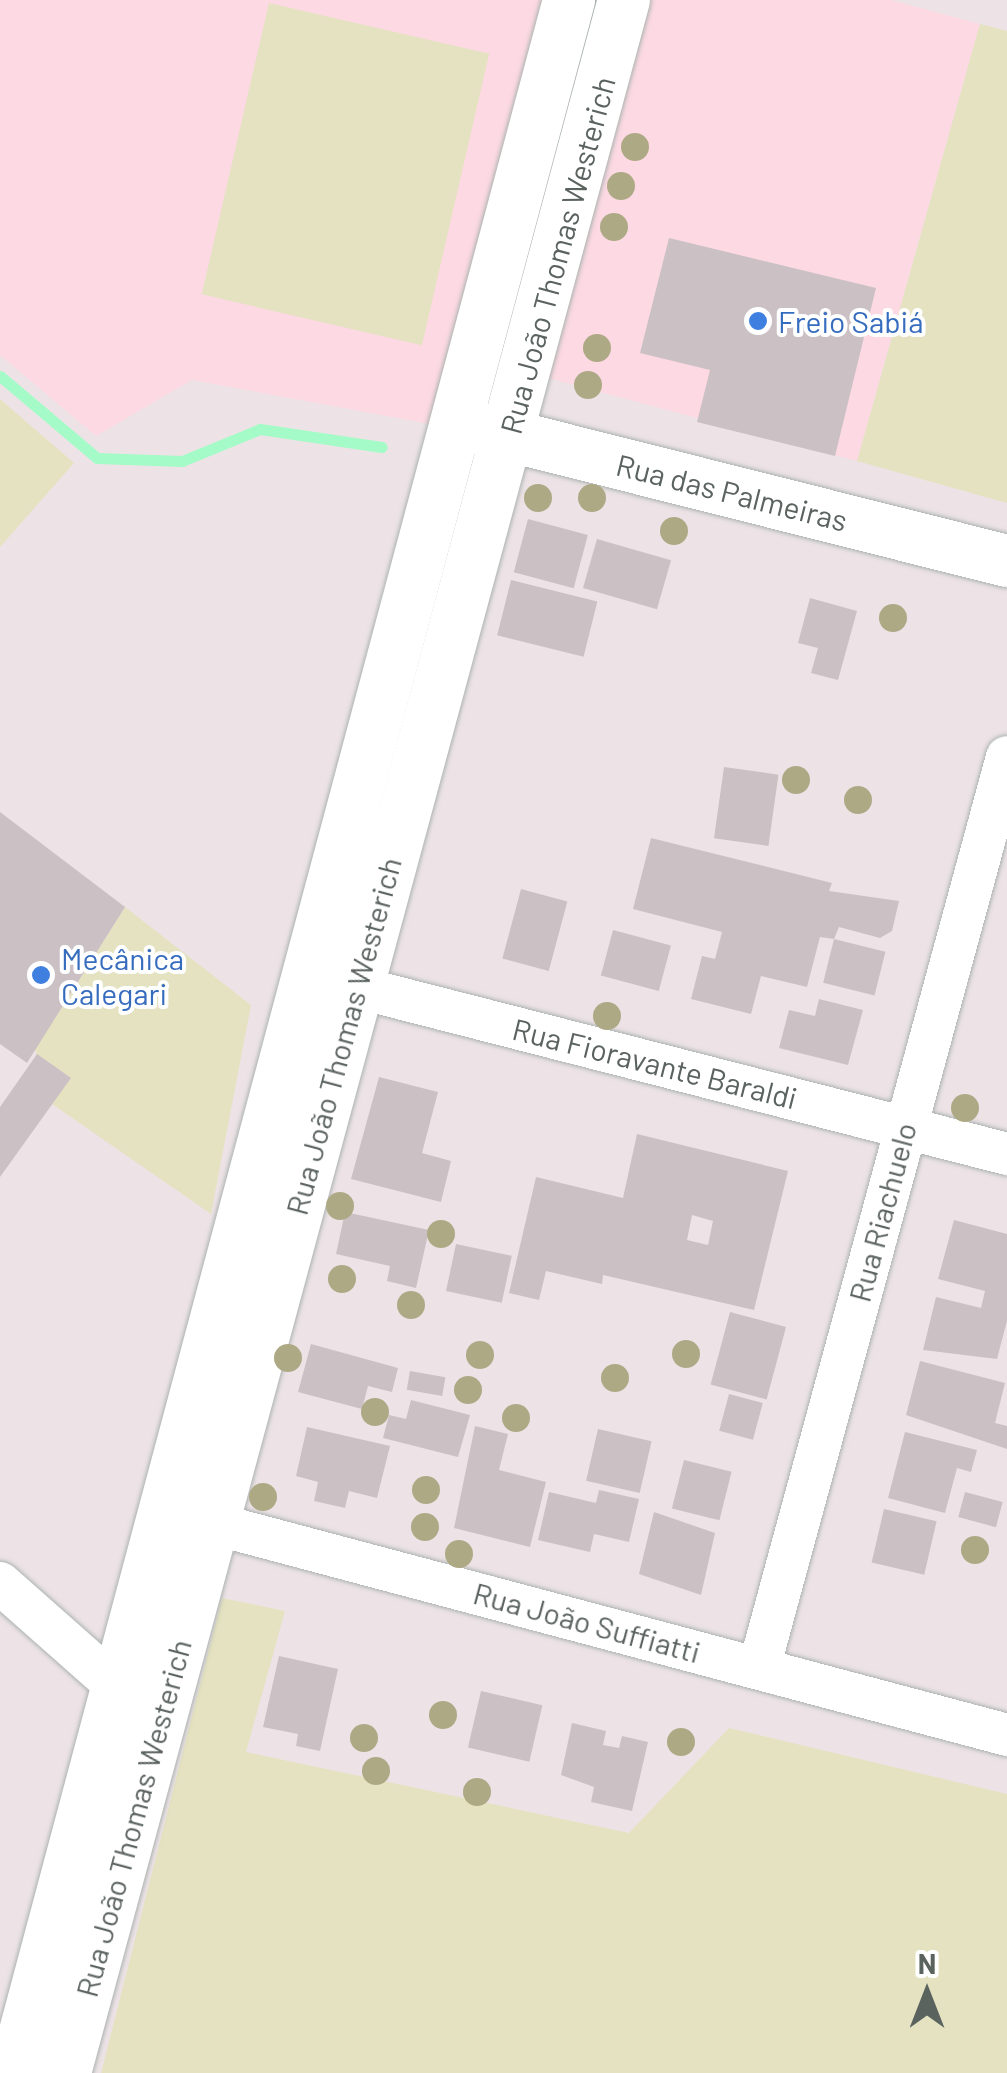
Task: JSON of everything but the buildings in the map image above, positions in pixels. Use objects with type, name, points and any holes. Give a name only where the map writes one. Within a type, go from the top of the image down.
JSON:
[{"type":"street","name":"Rua João Thomas Westerich","points":[[14,2073],[72,1954],[190,1517],[249,1287],[304,974],[569,0]]},
{"type":"street","name":"Rua João Thomas Westerich","points":[[249,1287],[355,987],[430,727],[624,0]]},
{"type":"street","points":[[523,172],[574,187]]},
{"type":"street","name":"Rua das Palmeiras","points":[[457,423],[1007,561]]},
{"type":"street","points":[[376,712],[430,727]]},
{"type":"street","name":"Rua Riachuelo","points":[[760,1668],[1007,757]]},
{"type":"street","name":"Rua Fioravante Baraldi","points":[[304,974],[1007,1154]]},
{"type":"street","name":"Rua João Suffiatti","points":[[190,1517],[1007,1736]]},
{"type":"street","points":[[0,1583],[142,1695]]},
{"type":"street","name":"Rua João Thomas Westerich","points":[[65,2073],[72,1954]]},
{"type":"shaded area","points":[[0,0],[551,0],[441,426],[192,380],[96,436],[0,355]]},
{"type":"shaded area","points":[[651,0],[891,0],[980,24],[857,461],[548,378]]},
{"type":"shaded area","points":[[269,3],[489,54],[422,345],[202,294]]},
{"type":"shaded area","points":[[980,24],[1007,31],[1007,503],[857,461]]},
{"type":"shaded area","points":[[0,399],[74,463],[0,547]]},
{"type":"shaded area","points":[[125,907],[251,1005],[211,1214],[52,1104],[35,1049]]},
{"type":"shaded area","points":[[222,1598],[285,1611],[246,1752],[629,1833],[729,1728],[1007,1794],[1007,2073],[101,2073]]},
{"type":"waterway","points":[[0,376],[97,458],[182,461],[260,429],[382,447]]},
{"type":"place","name":"Freio Sabiá","points":[[758,321]]},
{"type":"place","name":"Mecânica Calegari","points":[[41,975]]}]
